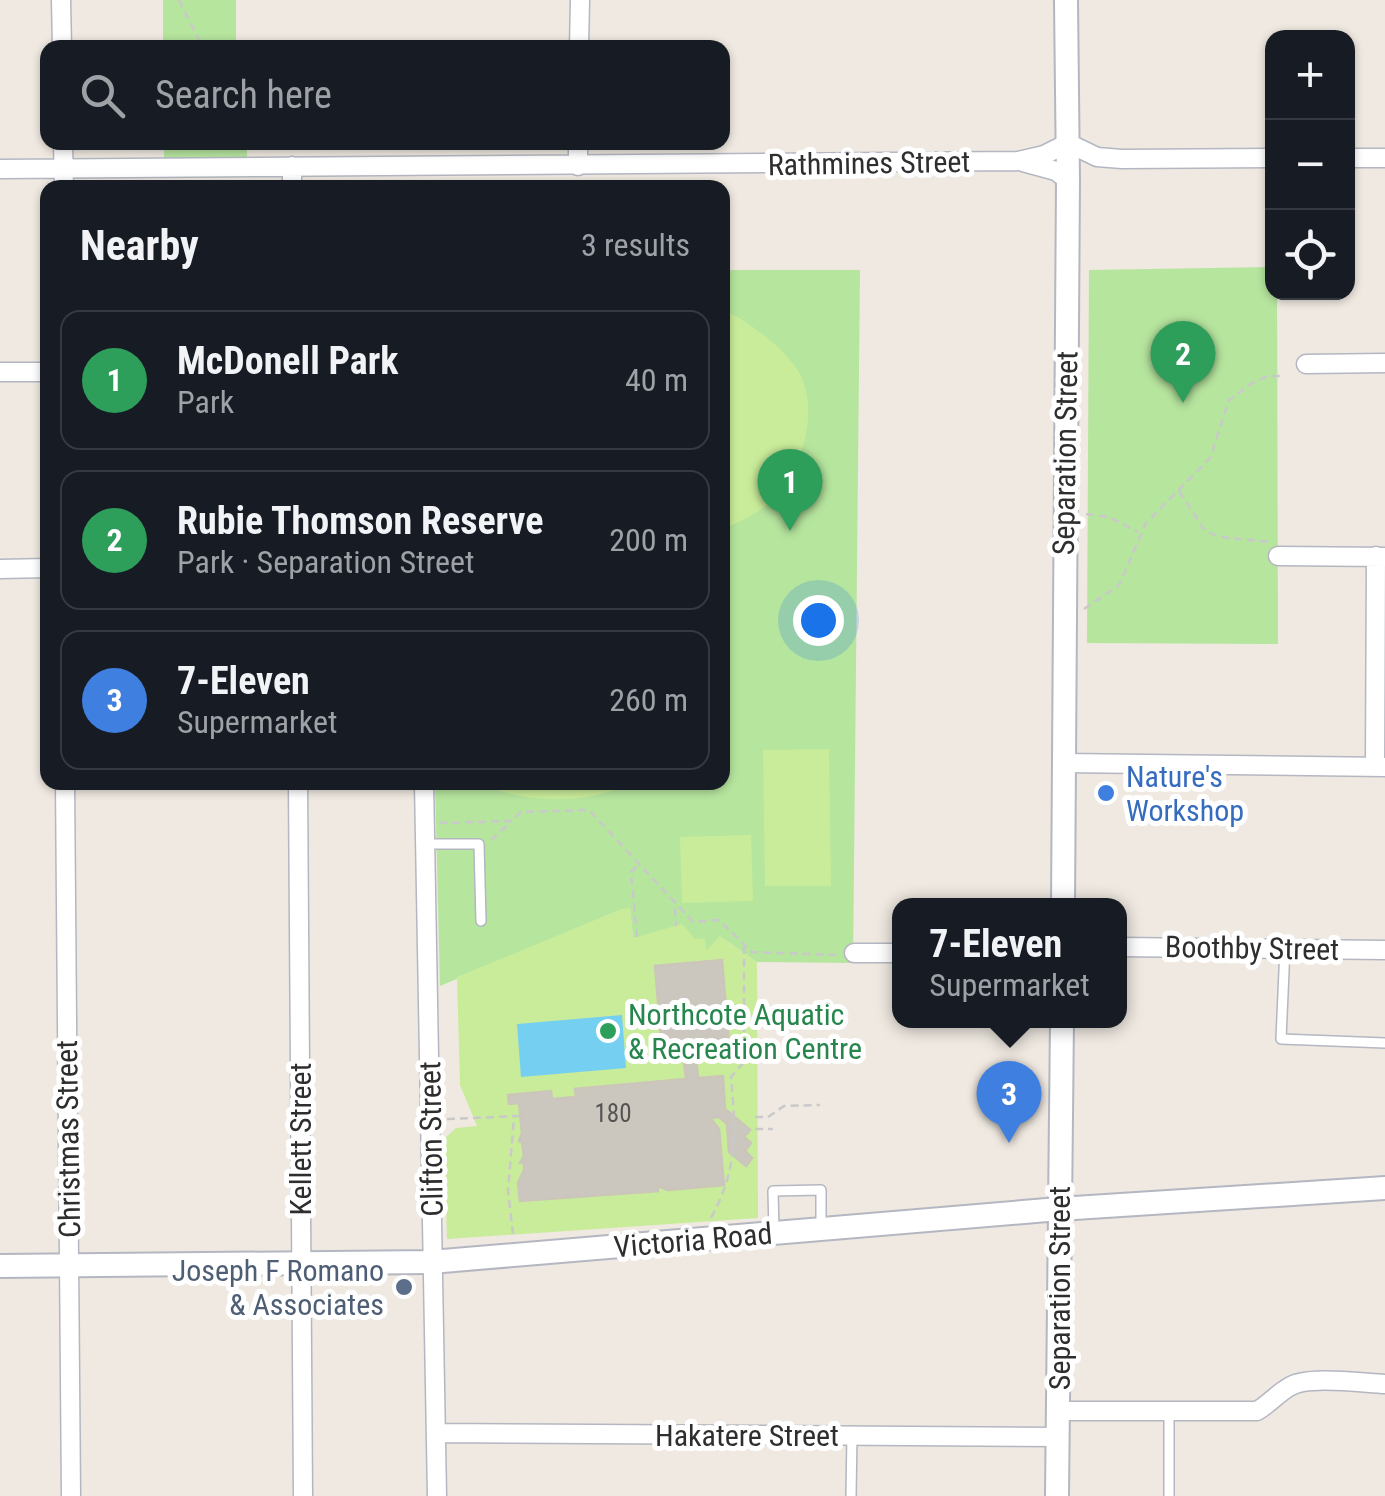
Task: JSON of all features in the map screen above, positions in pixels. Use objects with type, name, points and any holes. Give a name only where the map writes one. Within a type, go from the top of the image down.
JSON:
[{"type":"street","points":[[61,0],[62,40]]},
{"type":"street","points":[[579,40],[580,0]]},
{"type":"street","name":"Separation Street","points":[[1062,898],[1066,0]]},
{"type":"street","points":[[1068,143],[1097,157],[1265,158]]},
{"type":"street","name":"Rathmines Street","points":[[0,169],[64,178],[292,166],[1018,161],[1044,156],[1068,143]]},
{"type":"street","points":[[64,150],[64,178]]},
{"type":"street","points":[[578,150],[578,166]]},
{"type":"street","points":[[1355,158],[1385,158]]},
{"type":"street","name":"Rathmines Street","points":[[1018,161],[1056,170],[1068,180]]},
{"type":"street","points":[[292,166],[292,180]]},
{"type":"street","points":[[1306,364],[1385,364]]},
{"type":"street","points":[[0,372],[40,372]]},
{"type":"street","points":[[1063,762],[1380,767],[1380,556],[1278,549]]},
{"type":"street","points":[[0,569],[40,568]]},
{"type":"street","name":"Christmas Street","points":[[65,790],[71,1496]]},
{"type":"street","name":"Kellett Street","points":[[298,790],[303,1496]]},
{"type":"street","name":"Clifton Street","points":[[424,790],[437,1496]]},
{"type":"street","name":"Boothby Street","points":[[1127,947],[1385,950]]},
{"type":"street","points":[[854,952],[892,953]]},
{"type":"street","name":"Separation Street","points":[[1058,1496],[1062,1028]]},
{"type":"street","name":"Victoria Road","points":[[0,1266],[431,1262],[1060,1210],[1385,1188]]},
{"type":"street","points":[[1058,1411],[1256,1410],[1301,1381],[1385,1384]]},
{"type":"street","name":"Hakatere Street","points":[[436,1433],[1058,1437]]},
{"type":"lane","points":[[425,844],[479,844],[481,920]]},
{"type":"lane","points":[[1285,948],[1281,1039],[1385,1043]]},
{"type":"lane","points":[[774,1233],[773,1191],[821,1190],[821,1230]]},
{"type":"lane","points":[[1169,1411],[1169,1496]]},
{"type":"lane","points":[[852,1436],[852,1496]]},
{"type":"path","points":[[179,0],[198,40]]},
{"type":"path","points":[[1079,612],[1118,585],[1140,533],[1210,458],[1229,400],[1252,383],[1268,376],[1281,376]]},
{"type":"path","points":[[1180,491],[1205,530],[1278,549]]},
{"type":"path","points":[[1081,514],[1109,516],[1140,533]]},
{"type":"path","points":[[480,852],[521,812],[589,810],[693,922],[718,920],[752,952],[845,956],[854,952]]},
{"type":"path","points":[[425,824],[512,821]]},
{"type":"path","points":[[637,936],[631,872],[639,864]]},
{"type":"path","points":[[676,926],[677,905]]},
{"type":"path","points":[[711,1218],[723,1196],[735,1157],[730,1077],[744,1062],[744,944]]},
{"type":"path","points":[[754,1117],[768,1117],[784,1106],[820,1105]]},
{"type":"path","points":[[513,1236],[508,1190],[514,1116]]},
{"type":"path","points":[[431,1120],[520,1116]]},
{"type":"path","points":[[755,1129],[773,1128]]},
{"type":"green space","points":[[163,0],[236,0],[236,40],[163,40]]},
{"type":"green space","points":[[164,150],[247,150],[247,158],[164,158]]},
{"type":"green space","points":[[1265,267],[1265,300],[1277,300],[1278,644],[1087,643],[1089,270]]},
{"type":"green space","points":[[730,270],[860,270],[853,963],[757,962],[721,937],[706,952],[695,939],[633,938],[630,909],[622,909],[440,986],[435,790],[730,790]]},
{"type":"green space","points":[[730,314],[757,330],[790,360],[807,394],[808,423],[796,467],[775,498],[730,526]]},
{"type":"green space","points":[[829,749],[831,886],[765,886],[763,750]]},
{"type":"green space","points":[[496,790],[615,790],[576,798]]},
{"type":"green space","points":[[751,835],[753,901],[682,903],[680,837]]},
{"type":"green space","name":"Northcote Aquatic & Recreation Centre","points":[[630,908],[633,938],[682,924],[695,939],[705,938],[706,951],[720,936],[757,962],[758,1218],[447,1239],[444,1139],[456,1128],[477,1126],[460,1085],[457,977]]},
{"type":"water","points":[[622,1015],[626,1068],[521,1077],[517,1024]]},
{"type":"building","points":[[722,960],[730,1056],[696,1059],[698,1078],[723,1076],[725,1109],[750,1130],[744,1137],[751,1143],[745,1151],[752,1158],[746,1166],[729,1152],[727,1124],[719,1117],[710,1118],[719,1129],[724,1185],[668,1190],[657,1186],[658,1191],[520,1201],[518,1183],[524,1170],[524,1163],[520,1163],[524,1156],[519,1141],[519,1103],[509,1104],[508,1095],[551,1091],[552,1099],[576,1097],[575,1089],[686,1079],[684,1061],[663,1062],[655,966]]},
{"type":"place","name":"Rubie Thomson Reserve","points":[[1183,403]]},
{"type":"place","name":"McDonell Park","points":[[790,531]]},
{"type":"place","name":"Nature's Workshop","points":[[1106,793]]},
{"type":"place","name":"Northcote Aquatic & Recreation Centre","points":[[608,1031]]},
{"type":"place","name":"7-Eleven","points":[[1009,1143]]},
{"type":"place","name":"Joseph F Romano & Associates","points":[[404,1287]]}]
